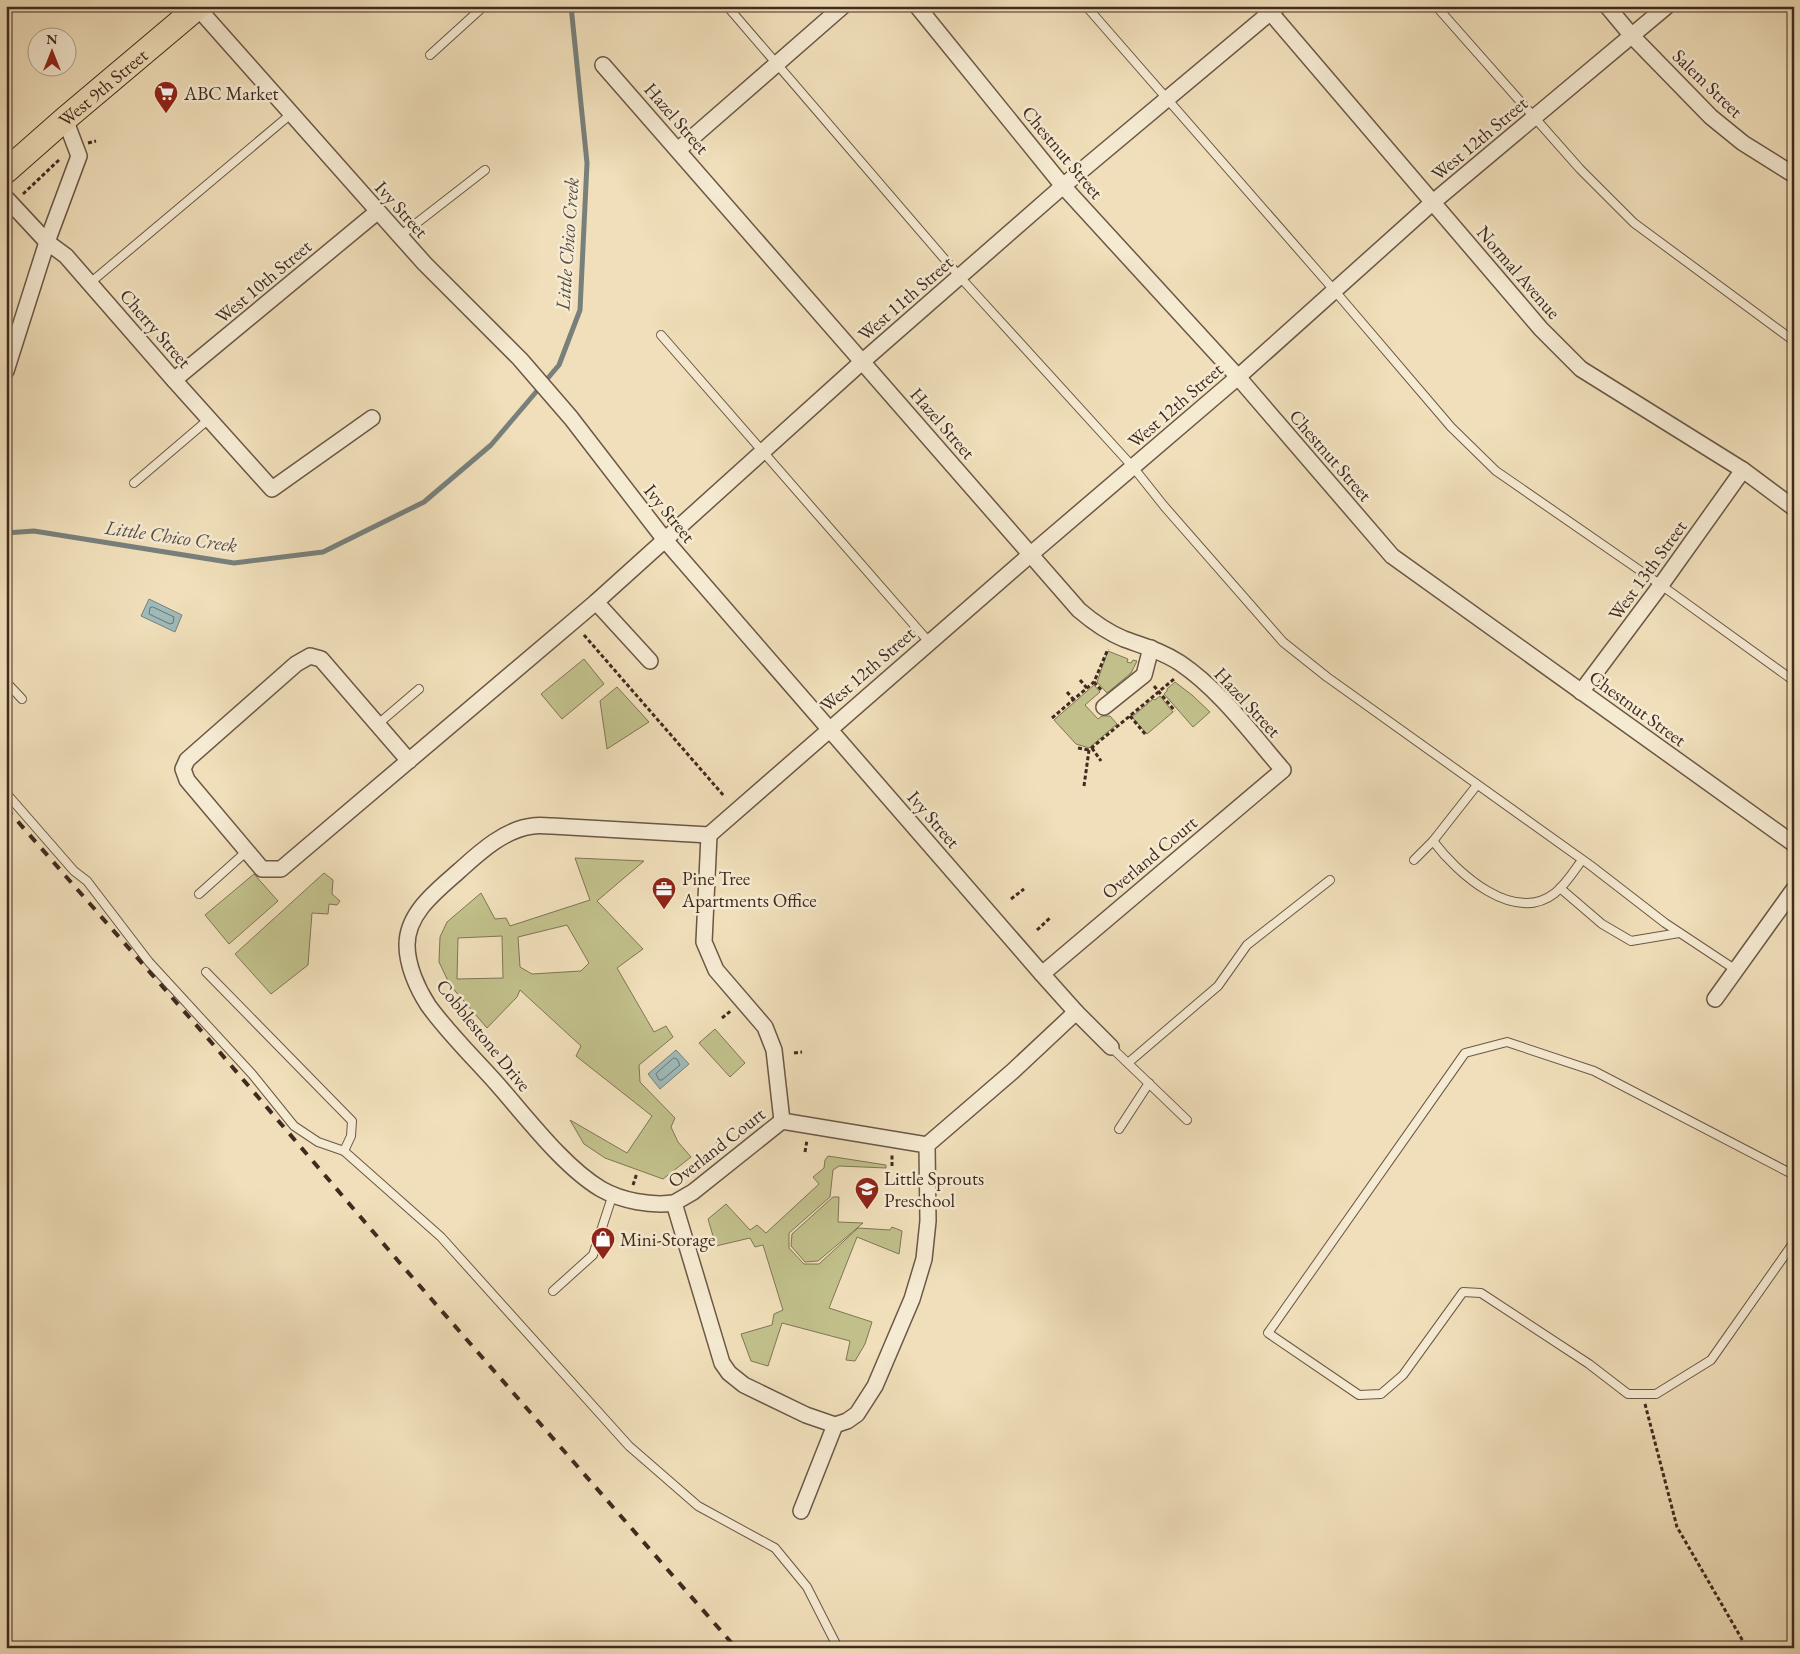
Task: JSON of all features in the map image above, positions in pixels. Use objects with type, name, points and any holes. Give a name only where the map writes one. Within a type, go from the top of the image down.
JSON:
[{"type":"main road","name":"West 9th Street","points":[[6,170],[197,7]]},
{"type":"street","points":[[678,150],[843,6]]},
{"type":"street","name":"Chestnut Street","points":[[917,6],[1063,186],[1238,377],[1392,556],[1794,844]]},
{"type":"street","name":"Salem Street","points":[[1607,6],[1632,36],[1711,117],[1743,143],[1794,175]]},
{"type":"street","name":"West 12th Street","points":[[709,834],[928,642],[1238,377],[1432,203],[1667,6]]},
{"type":"street","name":"Ivy Street","points":[[197,7],[425,264],[520,358],[568,415],[665,540],[1042,974],[1076,1012],[1111,1046]]},
{"type":"street","name":"West 11th Street","points":[[378,724],[321,659],[310,656],[296,664],[187,760],[183,769],[187,780],[262,868],[281,868],[596,602],[863,361],[1271,8]]},
{"type":"street","name":"Normal Avenue","points":[[1271,8],[1432,203],[1542,329],[1581,369],[1743,470],[1794,508]]},
{"type":"street","name":"Hazel Street","points":[[603,65],[1079,610],[1096,624],[1123,638],[1151,648],[1180,662],[1209,686],[1283,770]]},
{"type":"street","points":[[6,370],[46,242],[79,156],[65,119]]},
{"type":"street","name":"Cherry Street","points":[[9,201],[46,242],[66,256],[272,489],[372,418]]},
{"type":"street","name":"West 10th Street","points":[[174,380],[378,212]]},
{"type":"street","name":"West 13th Street","points":[[1581,692],[1661,585],[1743,470]]},
{"type":"street","points":[[596,602],[650,661]]},
{"type":"street","points":[[1104,707],[1144,674],[1151,648]]},
{"type":"street","points":[[378,724],[409,761]]},
{"type":"street","name":"Overland Court","points":[[1042,974],[1283,770]]},
{"type":"street","name":"Cobblestone Drive","points":[[674,1203],[657,1205],[628,1200],[595,1185],[567,1162],[428,1004],[409,964],[407,944],[409,932],[423,903],[480,852],[511,832],[532,826],[552,826],[709,834]]},
{"type":"street","points":[[709,834],[704,942],[716,970],[765,1027],[774,1050],[782,1121]]},
{"type":"street","points":[[1715,999],[1794,889]]},
{"type":"street","points":[[801,1511],[835,1425],[857,1414],[870,1393],[912,1299],[924,1259],[928,1221],[926,1146],[1013,1071],[1076,1012]]},
{"type":"street","name":"Overland Court","points":[[835,1425],[806,1415],[762,1394],[744,1385],[729,1374],[722,1363],[674,1203],[701,1186],[782,1121],[926,1146]]},
{"type":"lane","points":[[430,55],[484,6]]},
{"type":"lane","points":[[727,6],[960,277],[1133,467],[1164,506],[1283,642],[1327,677],[1582,860],[1679,933],[1736,970]]},
{"type":"lane","points":[[1086,6],[1451,426],[1496,471],[1661,585],[1794,681]]},
{"type":"lane","points":[[1436,6],[1580,169],[1634,223],[1794,341]]},
{"type":"lane","points":[[90,283],[291,114]]},
{"type":"lane","points":[[400,236],[485,170]]},
{"type":"lane","points":[[661,335],[928,642]]},
{"type":"lane","points":[[134,483],[209,419]]},
{"type":"lane","points":[[6,682],[22,699]]},
{"type":"lane","points":[[378,724],[419,689]]},
{"type":"lane","points":[[1414,860],[1433,841],[1477,785]]},
{"type":"lane","points":[[6,793],[74,871],[87,881],[149,962],[252,1074],[294,1126],[318,1142],[344,1151],[441,1237],[629,1446],[698,1506],[775,1548],[807,1587],[838,1648]]},
{"type":"lane","points":[[1433,841],[1446,859],[1468,878],[1495,895],[1518,902],[1540,901],[1556,893],[1582,860]]},
{"type":"lane","points":[[199,894],[247,851]]},
{"type":"lane","points":[[1128,1062],[1218,986],[1247,945],[1330,880]]},
{"type":"lane","points":[[1560,888],[1602,924],[1631,941],[1679,933]]},
{"type":"lane","points":[[206,972],[352,1121],[351,1136],[344,1151]]},
{"type":"lane","points":[[1794,1175],[1594,1071],[1507,1042],[1466,1053],[1268,1333],[1359,1395],[1380,1394],[1403,1375],[1463,1292],[1481,1293],[1589,1364],[1628,1394],[1656,1394],[1712,1360],[1794,1242]]},
{"type":"lane","points":[[1111,1046],[1187,1120]]},
{"type":"lane","points":[[1119,1129],[1149,1083]]},
{"type":"lane","points":[[553,1291],[594,1255],[613,1194]]},
{"type":"path","points":[[9,201],[75,145],[96,141]]},
{"type":"path","points":[[584,635],[724,796]]},
{"type":"path","points":[[1052,718],[1094,682],[1108,649]]},
{"type":"path","points":[[1084,786],[1090,749],[1174,679]]},
{"type":"path","points":[[1080,680],[1088,688]]},
{"type":"path","points":[[1158,691],[1174,711]]},
{"type":"path","points":[[1067,692],[1074,700]]},
{"type":"path","points":[[1130,716],[1146,735]]},
{"type":"path","points":[[1078,748],[1090,749],[1101,761]]},
{"type":"path","points":[[1011,899],[1024,889]]},
{"type":"path","points":[[1037,930],[1050,918]]},
{"type":"path","points":[[722,1018],[733,1010]]},
{"type":"path","points":[[794,1053],[802,1052]]},
{"type":"path","points":[[805,1152],[807,1140]]},
{"type":"path","points":[[717,1142],[725,1151]]},
{"type":"path","points":[[892,1152],[892,1166]]},
{"type":"path","points":[[633,1185],[637,1173]]},
{"type":"path","points":[[1643,1394],[1677,1527],[1747,1648]]},
{"type":"shaded area","points":[[1108,651],[1128,659],[1127,662],[1137,661],[1131,673],[1107,693],[1097,682]]},
{"type":"shaded area","points":[[584,659],[604,684],[562,719],[541,694]]},
{"type":"shaded area","points":[[1175,682],[1210,712],[1193,727],[1164,694]]},
{"type":"shaded area","points":[[1094,685],[1100,692],[1085,705],[1098,719],[1102,716],[1110,716],[1117,724],[1089,748],[1076,744],[1054,720]]},
{"type":"shaded area","points":[[617,687],[649,722],[607,749],[600,701]]},
{"type":"shaded area","points":[[1160,696],[1173,712],[1147,734],[1132,717],[1153,699],[1155,700]]},
{"type":"shaded area","points":[[575,858],[644,861],[597,901],[643,949],[617,968],[654,1032],[666,1026],[673,1037],[639,1065],[640,1082],[675,1118],[671,1127],[678,1142],[691,1157],[663,1179],[605,1158],[584,1144],[570,1120],[627,1153],[652,1116],[576,1056],[581,1046],[520,990],[517,997],[487,1028],[450,985],[439,962],[440,937],[447,922],[481,893],[495,919],[506,918],[510,926],[590,900]],"holes":[[[567,925],[589,963],[581,971],[532,974],[520,967],[518,937]],[[502,936],[503,978],[457,979],[458,938]]]},
{"type":"shaded area","points":[[324,873],[333,880],[332,894],[340,901],[337,905],[329,904],[328,914],[312,913],[308,965],[271,994],[235,954]]},
{"type":"shaded area","points":[[254,874],[278,901],[229,944],[205,915]]},
{"type":"shaded area","points":[[715,1029],[745,1063],[730,1077],[699,1043]]},
{"type":"shaded area","points":[[828,1156],[886,1165],[886,1168],[839,1166],[833,1170],[830,1197],[789,1233],[789,1248],[804,1264],[819,1264],[858,1228],[890,1230],[892,1227],[902,1231],[899,1254],[857,1237],[829,1308],[872,1322],[865,1344],[855,1361],[846,1360],[850,1341],[782,1323],[768,1366],[751,1361],[741,1334],[772,1325],[774,1314],[783,1310],[763,1245],[755,1247],[750,1238],[716,1246],[708,1219],[726,1204],[750,1230],[757,1225],[766,1233],[819,1184],[813,1177],[824,1168],[825,1160]]},
{"type":"shaded area","points":[[833,1197],[839,1197],[838,1222],[863,1223],[818,1261],[805,1262],[791,1246],[792,1234]]},
{"type":"water","points":[[149,599],[182,615],[175,632],[141,616]]},
{"type":"water","points":[[676,1050],[689,1064],[660,1089],[648,1074]]},
{"type":"waterway","name":"Little Chico Creek","points":[[6,533],[34,531],[234,563],[323,552],[424,502],[491,445],[559,365],[580,310],[587,163],[571,6]]},
{"type":"railway","points":[[6,808],[736,1648]]},
{"type":"place","name":"ABC Market","points":[[166,114]]},
{"type":"place","name":"Pine Tree Apartments Office","points":[[664,910]]},
{"type":"place","name":"Little Sprouts Preschool","points":[[867,1210]]},
{"type":"place","name":"Mini-Storage","points":[[603,1260]]}]
